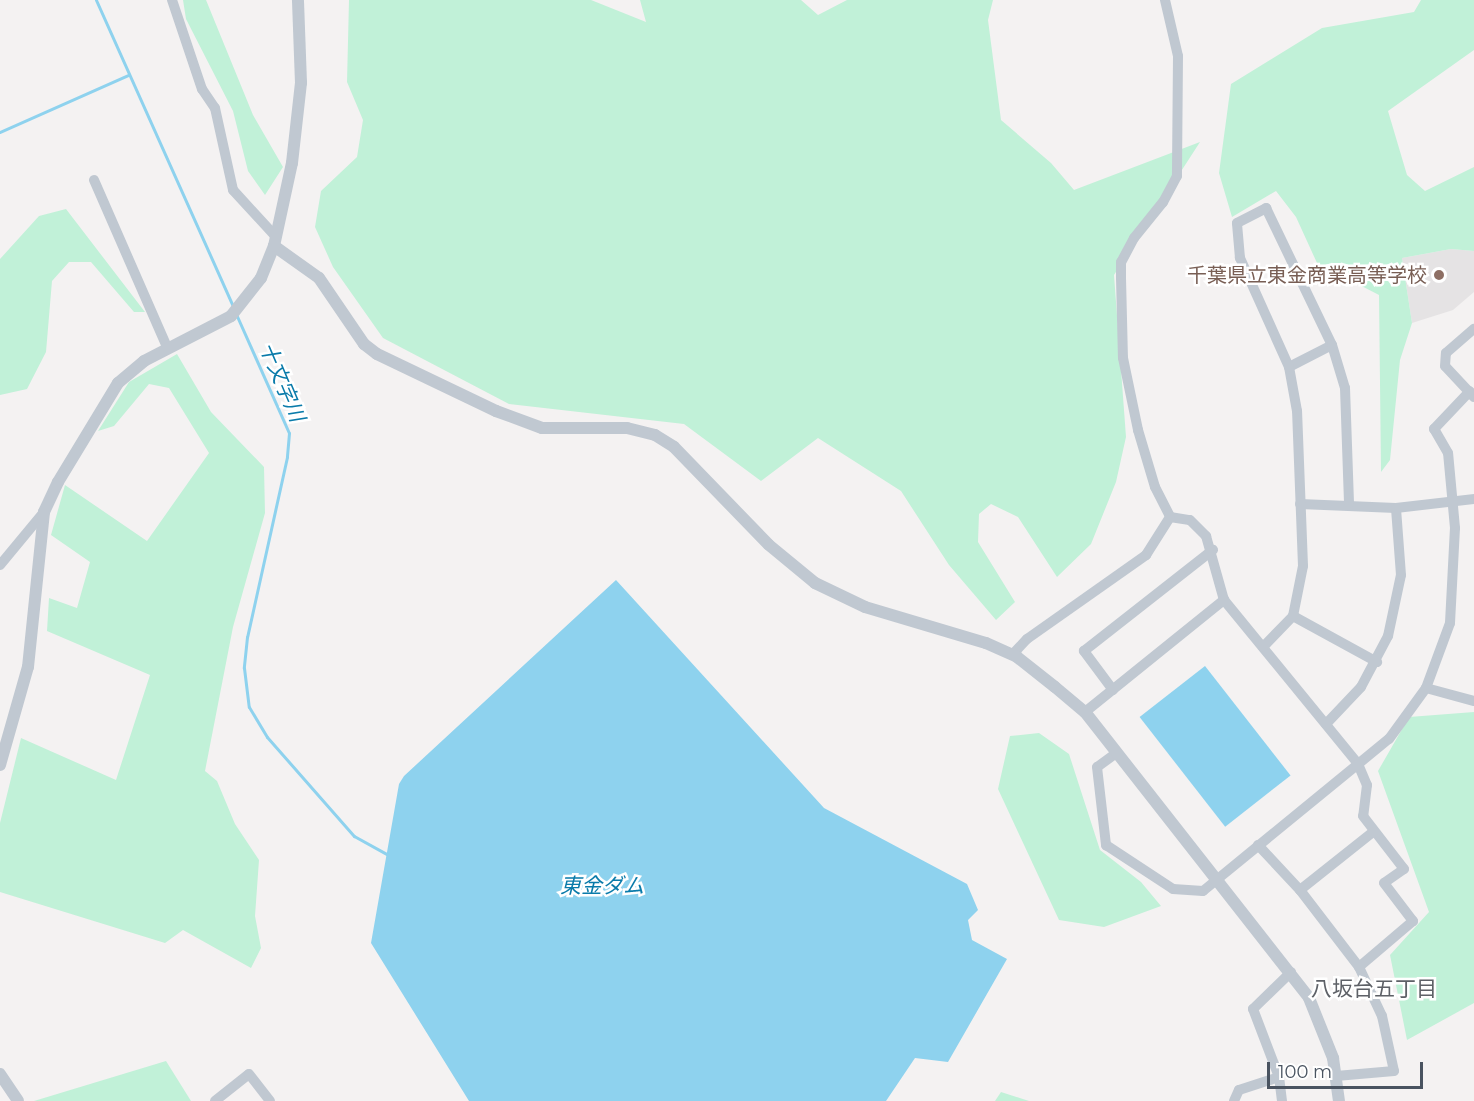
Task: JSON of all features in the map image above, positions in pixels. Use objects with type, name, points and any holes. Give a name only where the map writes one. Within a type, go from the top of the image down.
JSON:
[{"type":"street","points":[[172,0],[202,89],[215,108],[233,190],[275,241],[319,278],[364,344],[377,354],[496,411],[542,428],[627,428],[655,435],[674,447],[769,545],[814,583],[865,607],[958,633],[1012,655],[1085,712],[1115,754],[1291,972],[1309,998],[1322,1028],[1336,1076],[1339,1101]]},
{"type":"street","points":[[0,565],[44,512],[118,383],[168,349],[231,316],[261,278],[275,241],[292,163],[301,83],[298,0]]},
{"type":"street","points":[[1165,0],[1178,56],[1177,176],[1162,202],[1134,238],[1121,262],[1121,278],[1123,358],[1155,487],[1170,517]]},
{"type":"street","points":[[93,180],[168,349]]},
{"type":"street","points":[[1263,647],[1293,616],[1303,566],[1297,411],[1290,367],[1240,258],[1237,224],[1266,208],[1332,345],[1345,387],[1350,503]]},
{"type":"street","points":[[1115,754],[1097,767],[1106,845],[1173,889],[1203,891],[1389,740],[1426,688],[1450,623],[1455,528],[1448,453],[1434,429],[1472,394],[1445,366],[1446,353],[1474,329]]},
{"type":"street","points":[[1290,367],[1332,345]]},
{"type":"street","points":[[1300,504],[1350,503],[1396,508],[1474,499]]},
{"type":"street","points":[[1326,724],[1361,687],[1377,662],[1388,636],[1401,575],[1396,508]]},
{"type":"street","points":[[0,765],[28,667],[44,512]]},
{"type":"street","points":[[1012,655],[1036,632],[1146,555],[1170,517]]},
{"type":"street","points":[[1170,517],[1190,520],[1206,536],[1213,550],[1224,600],[1358,764],[1367,785],[1363,816],[1373,832],[1404,868],[1384,884],[1413,921],[1359,967]]},
{"type":"street","points":[[1113,690],[1084,651],[1213,550]]},
{"type":"street","points":[[1085,712],[1224,600]]},
{"type":"street","points":[[1293,616],[1377,662]]},
{"type":"street","points":[[1426,688],[1474,701]]},
{"type":"street","points":[[1300,890],[1373,832]]},
{"type":"street","points":[[1258,845],[1300,890],[1359,967],[1382,1016],[1394,1071],[1336,1076]]},
{"type":"street","points":[[1282,1101],[1279,1077],[1253,1009],[1291,972]]},
{"type":"street","points":[[0,1074],[18,1101]]},
{"type":"street","points":[[215,1101],[249,1074],[270,1101]]},
{"type":"street","points":[[1234,1101],[1239,1090],[1279,1077]]},
{"type":"shaded area","name":"千葉県立東金商業高等学校","points":[[1451,249],[1474,251],[1474,292],[1453,310],[1412,323],[1402,258]]},
{"type":"green space","points":[[183,0],[206,0],[253,115],[283,167],[265,195],[248,171],[233,111],[186,19]]},
{"type":"green space","points":[[349,0],[591,0],[646,22],[640,0],[801,0],[818,15],[847,0],[993,0],[988,20],[1001,120],[1051,163],[1074,190],[1200,142],[1114,275],[1126,437],[1116,482],[1091,544],[1057,577],[1018,517],[991,504],[979,514],[978,542],[1015,602],[996,620],[949,565],[901,491],[818,438],[761,481],[684,424],[509,404],[383,338],[333,267],[315,227],[321,191],[357,157],[363,120],[347,82]]},
{"type":"green space","points":[[1421,0],[1474,0],[1474,50],[1388,111],[1407,175],[1425,191],[1474,167],[1474,251],[1451,249],[1402,258],[1412,323],[1400,360],[1390,460],[1381,472],[1379,295],[1317,263],[1296,217],[1276,191],[1232,217],[1219,173],[1231,84],[1322,28],[1414,12]]},
{"type":"green space","points":[[66,209],[145,312],[134,312],[91,262],[69,262],[52,281],[46,352],[27,389],[0,395],[0,259],[39,216]]},
{"type":"green space","points":[[177,354],[211,412],[264,467],[265,513],[233,627],[205,771],[217,781],[235,824],[259,860],[255,916],[261,948],[251,968],[183,930],[165,943],[0,892],[0,823],[21,738],[116,780],[150,675],[47,631],[49,598],[77,608],[90,562],[51,535],[65,485],[147,541],[209,453],[169,388],[149,384],[114,426],[98,431],[129,382]]},
{"type":"green space","points":[[1474,712],[1474,1003],[1407,1040],[1390,955],[1429,912],[1378,771],[1409,717]]},
{"type":"green space","points":[[1039,733],[1069,754],[1100,850],[1141,882],[1161,906],[1104,927],[1059,920],[998,789],[1010,736]]},
{"type":"green space","points":[[166,1061],[191,1101],[34,1101]]},
{"type":"green space","points":[[1001,1092],[1029,1101],[995,1101]]},
{"type":"water","name":"東金ダム","points":[[616,580],[824,808],[967,884],[978,910],[968,920],[972,940],[1007,959],[948,1062],[915,1058],[886,1101],[469,1101],[371,943],[399,784],[404,776]]},
{"type":"water","points":[[1205,666],[1291,776],[1225,827],[1140,717]]},
{"type":"waterway","name":"十文字川","points":[[96,0],[234,308]]},
{"type":"waterway","points":[[0,132],[128,75]]},
{"type":"waterway","name":"十文字川","points":[[236,314],[289,433],[287,457],[247,637],[244,668],[249,707],[267,737],[354,836],[387,854]]},
{"type":"place","name":"千葉県立東金商業高等学校","points":[[1439,275]]},
{"type":"district","name":"八坂台五丁目","points":[[1374,989]]}]
